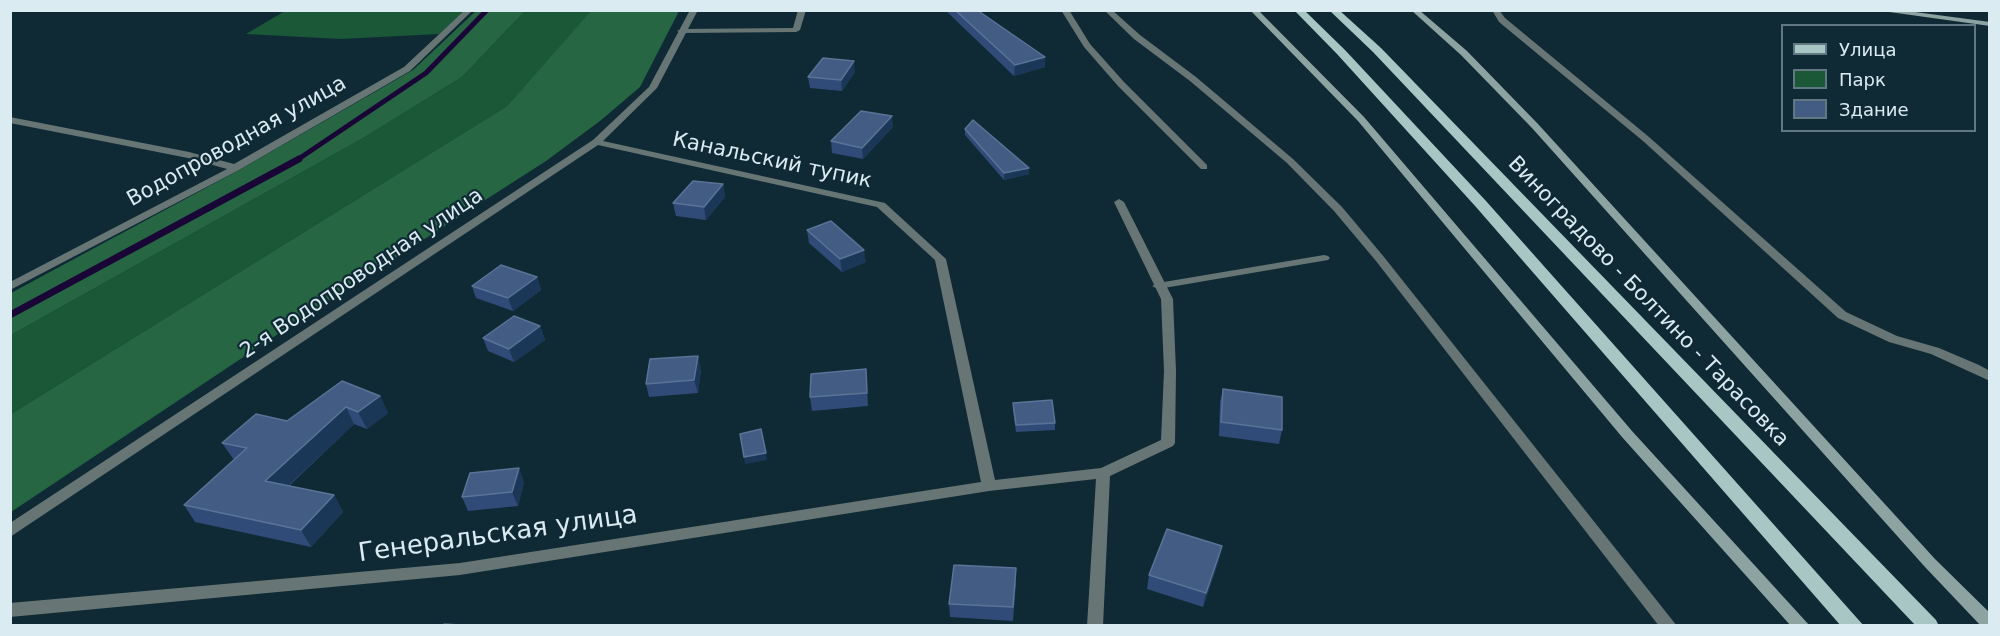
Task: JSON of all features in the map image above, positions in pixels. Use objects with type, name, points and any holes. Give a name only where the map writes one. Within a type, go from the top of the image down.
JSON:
[{"type":"main road","points":[[1298,10],[1341,52],[1481,204],[1854,626]]},
{"type":"main road","name":"Виноградово - Болтино - Тарасовка","points":[[1333,10],[1377,50],[1929,626]]},
{"type":"street","name":"Водопроводная улица","points":[[10,287],[236,168],[407,69],[470,10]]},
{"type":"street","name":"2-я Водопроводная улица","points":[[10,531],[596,142],[653,88],[694,10]]},
{"type":"street","points":[[681,32],[796,30],[802,10]]},
{"type":"street","points":[[1065,10],[1087,45],[1121,84],[1204,167]]},
{"type":"street","points":[[1107,10],[1137,38],[1193,79],[1290,160],[1338,209],[1669,626]]},
{"type":"street","points":[[1253,10],[1360,119],[1627,434],[1802,626]]},
{"type":"street","points":[[1414,10],[1464,52],[1535,126],[1906,536],[1989,624]]},
{"type":"street","points":[[1495,10],[1502,20],[1646,139],[1842,315],[1893,339],[1955,359],[1989,377]]},
{"type":"street","points":[[1878,10],[1989,24]]},
{"type":"street","points":[[10,120],[189,155],[236,168]]},
{"type":"street","name":"Канальский тупик","points":[[596,142],[881,205],[940,259],[989,486]]},
{"type":"street","points":[[1119,202],[1158,286],[1324,258]]},
{"type":"street","name":"Генеральская улица","points":[[10,610],[460,569],[989,486],[1103,473],[1168,442],[1170,371],[1167,299],[1158,286]]},
{"type":"street","points":[[1095,626],[1103,473]]},
{"type":"green space","points":[[477,10],[525,11],[462,77],[365,137],[11,335],[11,293],[241,169],[413,70]]},
{"type":"green space","points":[[592,10],[679,11],[640,87],[600,121],[546,161],[317,308],[11,512],[11,414],[507,106]]},
{"type":"green space","points":[[285,11],[465,11],[439,34],[341,39],[246,34]]},
{"type":"green space","points":[[525,11],[592,11],[507,106],[11,414],[11,335],[365,137],[462,77]]},
{"type":"building","points":[[955,10],[977,10],[1045,57],[1015,65]]},
{"type":"building","points":[[823,58],[854,61],[841,80],[808,77]]},
{"type":"building","points":[[861,111],[892,116],[862,148],[831,141]]},
{"type":"building","points":[[973,120],[1029,168],[1004,173],[965,129]]},
{"type":"building","points":[[693,181],[723,184],[704,207],[673,203]]},
{"type":"building","points":[[831,221],[864,250],[840,259],[807,230]]},
{"type":"building","points":[[501,265],[537,277],[508,298],[472,286]]},
{"type":"building","points":[[514,316],[540,326],[509,349],[483,338]]},
{"type":"building","points":[[698,356],[694,380],[646,384],[650,359]]},
{"type":"building","points":[[866,369],[867,393],[810,397],[811,374]]},
{"type":"building","points":[[342,381],[380,396],[358,412],[346,407],[265,481],[334,495],[301,530],[184,505],[247,448],[222,443],[256,414],[287,421]]},
{"type":"building","points":[[1223,389],[1282,397],[1282,430],[1221,422]]},
{"type":"building","points":[[1052,400],[1055,423],[1016,425],[1013,403]]},
{"type":"building","points":[[761,429],[766,453],[744,457],[740,434]]},
{"type":"building","points":[[519,468],[512,492],[462,497],[470,473]]},
{"type":"building","points":[[1167,529],[1222,546],[1206,593],[1149,575]]},
{"type":"building","points":[[954,565],[1016,568],[1013,607],[949,604]]},
{"type":"building","points":[[444,624],[476,626],[443,626]]},
{"type":"waterway","points":[[297,160],[426,73],[487,10]]},
{"type":"waterway","points":[[10,315],[299,159]]}]
